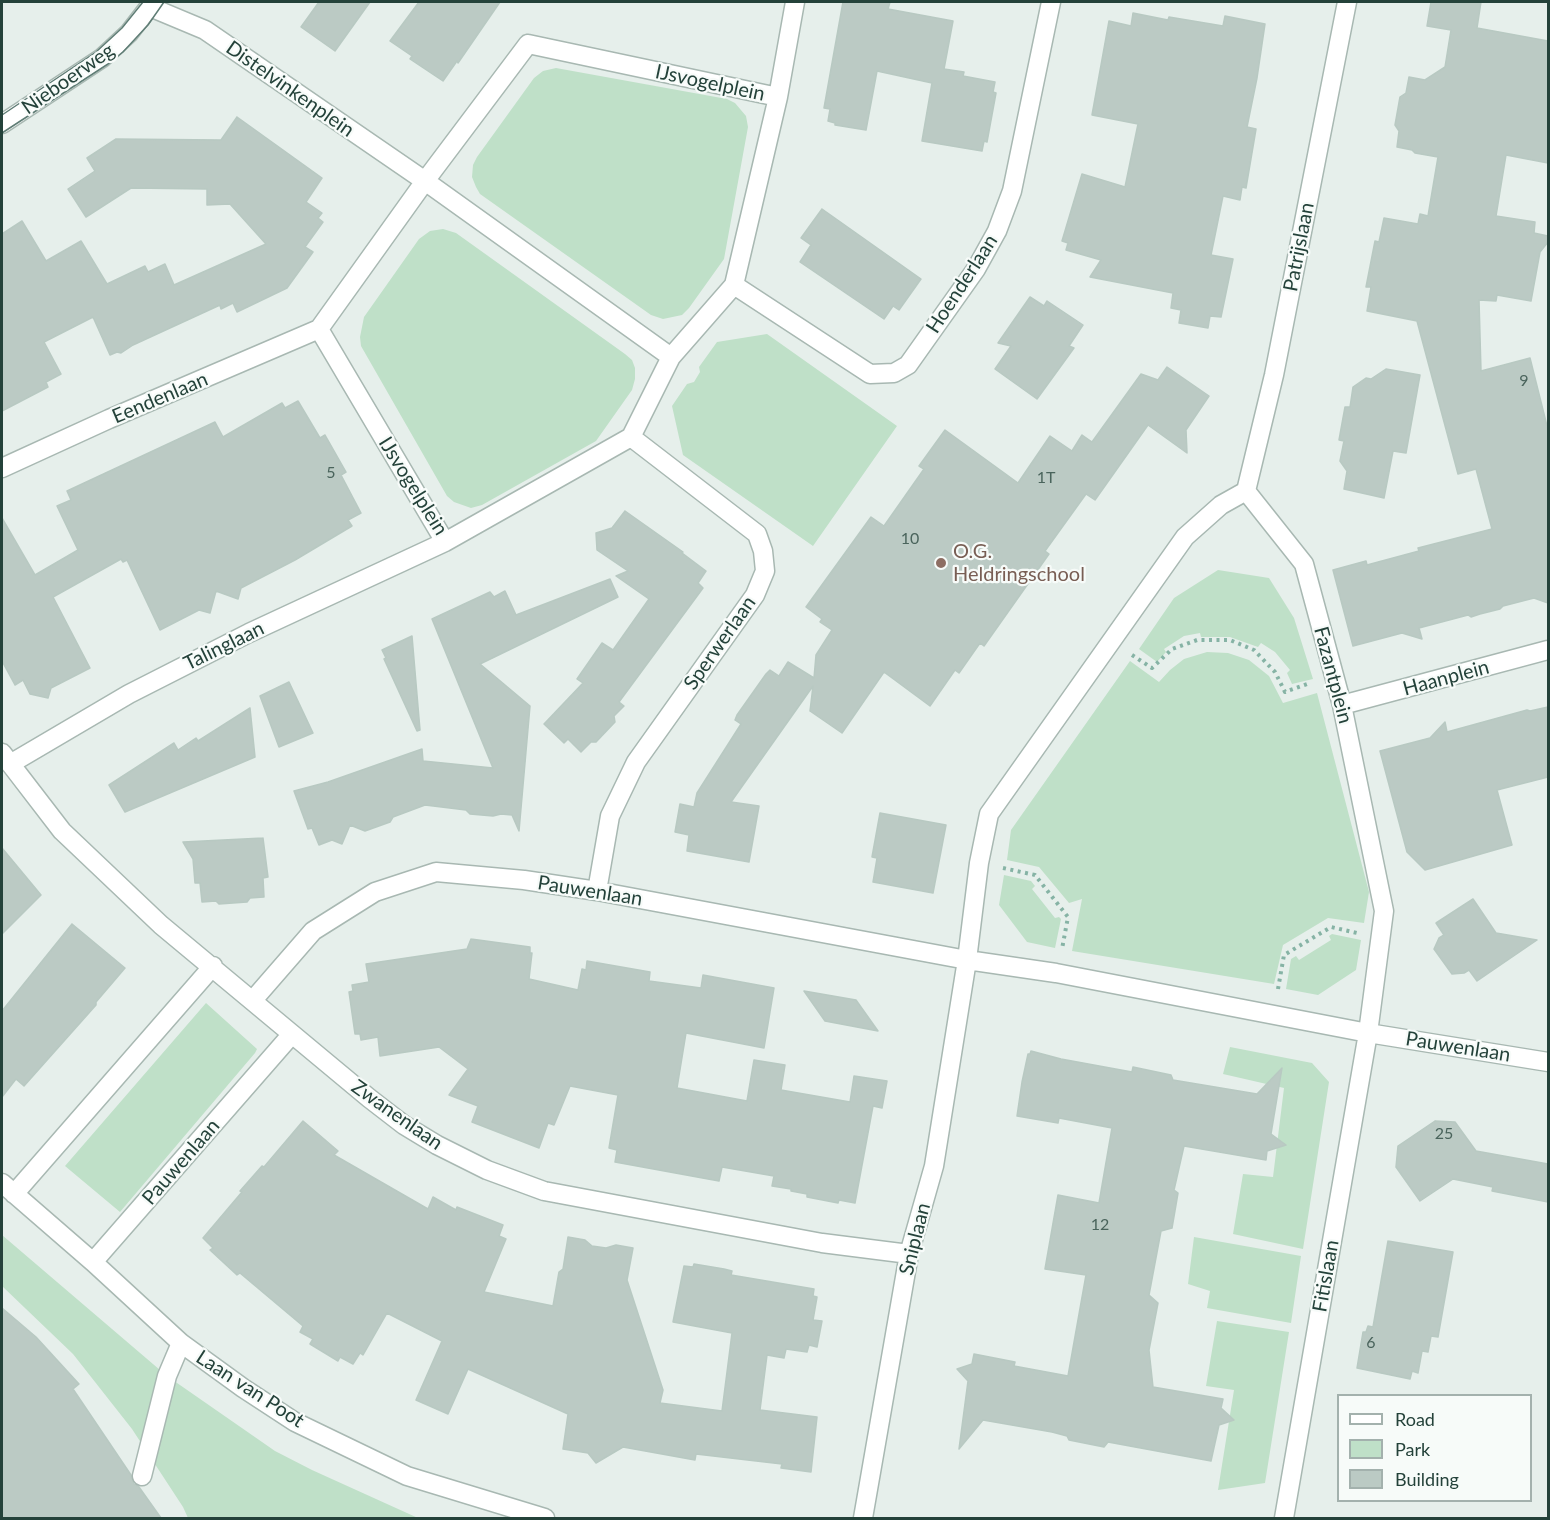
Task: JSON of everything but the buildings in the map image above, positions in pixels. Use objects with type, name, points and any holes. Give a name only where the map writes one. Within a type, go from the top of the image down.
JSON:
[{"type":"street","points":[[778,97],[795,2]]},
{"type":"street","name":"Hoenderlaan","points":[[734,285],[870,374],[894,373],[908,365],[976,269],[997,231],[1012,191],[1051,2]]},
{"type":"street","name":"Patrijslaan","points":[[1246,491],[1274,375],[1347,2]]},
{"type":"street","name":"Nieboerweg","points":[[2,124],[102,58],[129,33],[151,4]]},
{"type":"street","name":"Distelvinkenplein","points":[[151,4],[205,30],[424,182]]},
{"type":"street","name":"IJsvogelplein","points":[[528,44],[778,97],[734,285],[671,357],[631,437],[445,542],[319,329],[424,182],[528,44]]},
{"type":"street","points":[[424,182],[671,357]]},
{"type":"street","name":"Eendenlaan","points":[[2,468],[109,419],[319,329]]},
{"type":"street","name":"Sperwerlaan","points":[[597,891],[610,816],[636,762],[755,595],[765,572],[763,550],[757,534],[631,437]]},
{"type":"street","points":[[1246,491],[1221,505],[1185,537],[989,814],[979,862],[967,960],[1056,973],[1368,1033]]},
{"type":"street","name":"Fazantplein","points":[[1246,491],[1304,564],[1342,705],[1384,911],[1368,1033]]},
{"type":"street","name":"Talinglaan","points":[[6,758],[249,633],[445,542]]},
{"type":"street","name":"Haanplein","points":[[1342,705],[1548,650]]},
{"type":"street","name":"Zwanenlaan","points":[[6,758],[62,831],[161,925],[369,1098],[412,1130],[437,1145],[487,1170],[544,1191],[822,1243],[909,1254]]},
{"type":"street","name":"Pauwenlaan","points":[[253,1000],[312,931],[375,892],[436,872],[524,880],[597,891],[967,960]]},
{"type":"street","name":"Sniplaan","points":[[863,1518],[909,1254],[934,1166],[967,960]]},
{"type":"street","points":[[8,1188],[213,966]]},
{"type":"street","name":"Pauwenlaan","points":[[1368,1033],[1548,1062]]},
{"type":"street","name":"Fitislaan","points":[[1284,1518],[1368,1033]]},
{"type":"street","name":"Pauwenlaan","points":[[93,1262],[292,1034]]},
{"type":"street","name":"Laan van Poot","points":[[8,1188],[181,1343],[295,1422],[407,1476],[545,1518]]},
{"type":"street","points":[[142,1476],[167,1376],[181,1343]]},
{"type":"path","points":[[1112,640],[1152,668],[1172,649],[1197,640],[1230,640],[1254,650],[1275,672],[1285,692],[1334,675]]},
{"type":"path","points":[[979,862],[1035,875],[1068,916],[1056,973]]},
{"type":"path","points":[[1272,1015],[1284,955],[1331,927],[1381,938]]},
{"type":"green space","points":[[556,68],[727,99],[735,103],[746,116],[748,127],[724,259],[682,315],[663,319],[651,315],[480,194],[476,187],[472,177],[473,165],[477,157],[534,78],[543,71]]},
{"type":"green space","points":[[443,229],[456,233],[625,354],[632,360],[635,368],[632,390],[596,441],[482,505],[471,508],[454,502],[447,496],[361,346],[360,337],[364,317],[419,239],[430,231]]},
{"type":"green space","points":[[767,334],[897,426],[813,546],[683,455],[672,406],[687,384],[694,382],[700,372],[699,367],[717,342]]},
{"type":"green space","points":[[1218,570],[1269,578],[1294,618],[1313,679],[1292,684],[1287,673],[1290,670],[1275,652],[1261,643],[1258,647],[1230,637],[1201,637],[1200,633],[1184,636],[1164,649],[1166,652],[1157,662],[1139,649],[1174,598]]},
{"type":"green space","points":[[1207,652],[1228,653],[1249,660],[1269,676],[1283,703],[1317,693],[1369,892],[1364,923],[1328,918],[1283,945],[1274,984],[1072,951],[1082,899],[1069,903],[1039,867],[1007,860],[1011,830],[1130,661],[1159,682],[1184,659]]},
{"type":"green space","points":[[1004,875],[1031,881],[1035,886],[1032,889],[1055,918],[1061,919],[1055,948],[1027,942],[999,905]]},
{"type":"green space","points":[[1332,934],[1361,940],[1356,970],[1318,995],[1286,989],[1291,959],[1296,956],[1299,960],[1331,940],[1329,936]]},
{"type":"green space","points":[[206,1003],[257,1049],[120,1212],[65,1166]]},
{"type":"green space","points":[[1230,1047],[1312,1063],[1329,1082],[1303,1249],[1233,1234],[1243,1174],[1273,1177],[1284,1088],[1223,1074]]},
{"type":"green space","points":[[2,1235],[167,1376],[275,1451],[418,1518],[188,1518],[132,1429],[73,1354],[2,1286]]},
{"type":"green space","points":[[1194,1237],[1301,1256],[1291,1323],[1207,1308],[1210,1291],[1188,1284]]},
{"type":"green space","points":[[1217,1321],[1289,1332],[1265,1483],[1218,1490],[1234,1390],[1206,1386]]},
{"type":"tram line","points":[[2,115],[96,52],[122,28],[143,2]]},
{"type":"tram line","points":[[2,133],[123,52],[148,25],[164,2]]},
{"type":"place","name":"O.G. Heldringschool","points":[[941,563]]}]
